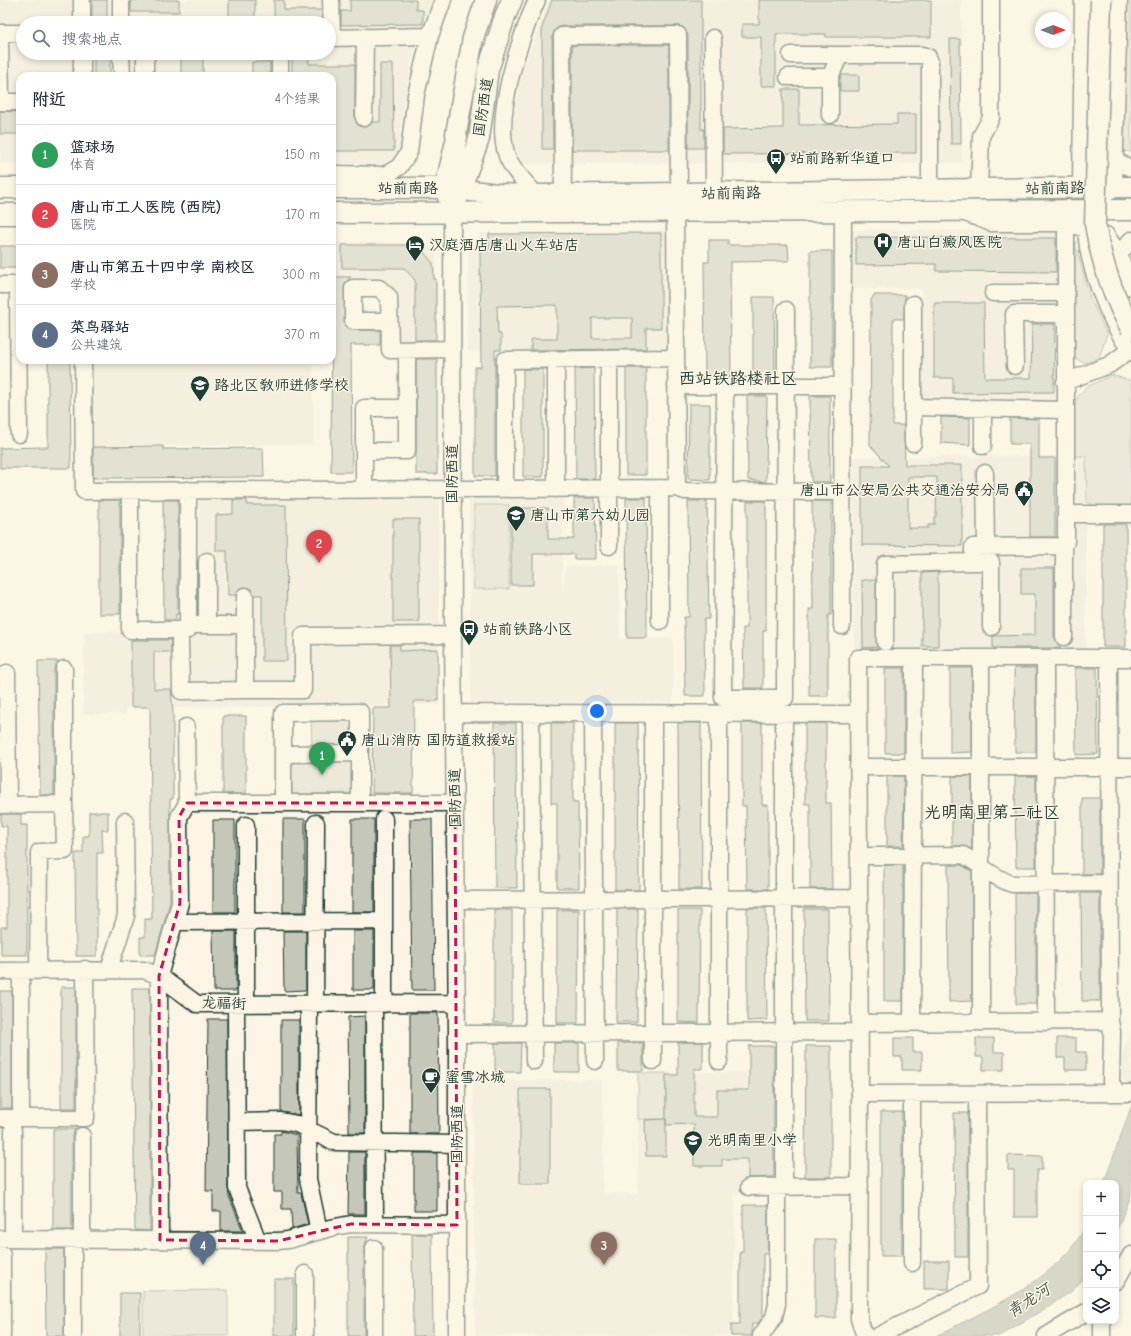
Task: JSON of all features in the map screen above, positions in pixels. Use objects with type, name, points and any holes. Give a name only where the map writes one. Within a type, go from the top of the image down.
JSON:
[{"type":"main road","name":"国防西道","points":[[452,213],[457,138],[456,134],[473,38],[486,0]]},
{"type":"main road","name":"国防西道","points":[[453,189],[479,139],[488,70],[505,16],[512,0]]},
{"type":"main road","points":[[1082,187],[1085,0]]},
{"type":"main road","points":[[1101,0],[1095,224],[1099,249],[1109,280],[1120,308],[1131,329]]},
{"type":"main road","name":"站前南路","points":[[336,213],[452,213],[677,202],[714,193],[1123,187]]},
{"type":"main road","points":[[0,188],[16,188]]},
{"type":"main road","name":"站前南路","points":[[336,188],[453,189],[498,194],[562,194],[677,202],[843,210],[960,211],[1088,219],[1131,210]]},
{"type":"main road","points":[[0,214],[16,214]]},
{"type":"street","points":[[82,0],[82,16]]},
{"type":"street","points":[[121,0],[121,16]]},
{"type":"street","points":[[331,0],[331,16]]},
{"type":"street","points":[[336,174],[385,174],[399,167],[409,152],[416,95],[430,36],[443,0]]},
{"type":"street","points":[[536,195],[519,176],[508,157],[503,138],[508,92],[517,56],[537,0]]},
{"type":"street","points":[[979,190],[981,136],[991,118],[991,0]]},
{"type":"street","points":[[960,211],[991,223],[1066,223],[1088,219],[1123,187],[1114,161],[1119,0]]},
{"type":"street","points":[[16,32],[0,33],[1,102],[16,102]]},
{"type":"street","points":[[562,194],[562,36],[678,35],[676,358],[677,488]]},
{"type":"street","points":[[336,38],[430,36]]},
{"type":"street","points":[[364,118],[365,37]]},
{"type":"street","points":[[713,38],[714,193]]},
{"type":"street","points":[[791,55],[922,55],[928,57],[930,62],[930,191]]},
{"type":"street","points":[[830,115],[830,77],[840,55]]},
{"type":"street","points":[[82,60],[82,72]]},
{"type":"street","points":[[121,60],[122,72]]},
{"type":"street","points":[[145,60],[145,72]]},
{"type":"street","points":[[280,60],[280,72]]},
{"type":"street","points":[[788,77],[830,77]]},
{"type":"street","points":[[1114,161],[1131,168]]},
{"type":"street","points":[[842,626],[843,210]]},
{"type":"street","name":"国防西道","points":[[452,213],[452,489],[457,1003],[457,1336]]},
{"type":"street","points":[[1088,219],[1106,235],[1119,254],[1131,287]]},
{"type":"street","points":[[1065,382],[1109,365],[1130,351],[1104,298],[1095,271],[1088,219]]},
{"type":"street","points":[[1064,637],[1064,546],[1066,542],[1066,223]]},
{"type":"street","points":[[1119,254],[1131,240]]},
{"type":"street","points":[[0,284],[16,285]]},
{"type":"street","points":[[993,293],[1066,293]]},
{"type":"street","points":[[913,304],[913,442]]},
{"type":"street","points":[[725,386],[723,698],[784,698],[786,310]]},
{"type":"street","points":[[1015,366],[1014,314],[1066,314]]},
{"type":"street","points":[[389,320],[390,350],[452,349]]},
{"type":"street","points":[[364,451],[407,451],[407,350]]},
{"type":"street","points":[[505,489],[506,360],[676,358]]},
{"type":"street","points":[[556,359],[556,488]]},
{"type":"street","points":[[609,359],[609,546]]},
{"type":"street","points":[[19,364],[19,434]]},
{"type":"street","points":[[83,364],[84,491],[677,488],[685,491],[725,492],[842,492]]},
{"type":"street","points":[[676,386],[843,386]]},
{"type":"street","points":[[913,407],[1066,410]]},
{"type":"street","points":[[364,490],[364,408],[407,408]]},
{"type":"street","points":[[983,408],[983,446]]},
{"type":"street","points":[[986,473],[986,546]]},
{"type":"street","points":[[660,488],[660,621]]},
{"type":"street","points":[[130,491],[130,630],[188,630],[188,490]]},
{"type":"street","points":[[1066,514],[1131,514]]},
{"type":"street","points":[[973,562],[973,547],[1064,546]]},
{"type":"street","points":[[207,561],[207,625]]},
{"type":"street","points":[[885,642],[885,564],[991,562],[991,627]]},
{"type":"street","points":[[245,596],[245,690]]},
{"type":"street","points":[[188,624],[245,625]]},
{"type":"street","points":[[180,640],[181,691],[303,690],[303,636],[453,635]]},
{"type":"street","points":[[865,1336],[859,1319],[860,1028],[858,658],[1131,658]]},
{"type":"street","points":[[912,1023],[914,658]]},
{"type":"street","points":[[981,658],[981,1022]]},
{"type":"street","points":[[1045,658],[1046,1022]]},
{"type":"street","points":[[1109,658],[1110,1021],[1112,1032],[1111,1082],[1124,1093]]},
{"type":"street","points":[[38,970],[39,852],[65,851],[64,669]]},
{"type":"street","points":[[7,673],[4,805],[64,804]]},
{"type":"street","points":[[284,803],[283,713],[360,712],[360,803]]},
{"type":"street","points":[[454,714],[858,714]]},
{"type":"street","points":[[531,714],[534,1061]]},
{"type":"street","points":[[593,714],[595,1061]]},
{"type":"street","points":[[653,714],[653,1061]]},
{"type":"street","points":[[719,714],[719,1061]]},
{"type":"street","points":[[761,1336],[774,1317],[777,1304],[784,1032],[784,714]]},
{"type":"street","points":[[160,1240],[159,976],[180,903],[179,817],[187,802],[186,727]]},
{"type":"street","points":[[284,754],[360,753]]},
{"type":"street","points":[[858,767],[1131,767]]},
{"type":"street","points":[[187,802],[455,803]]},
{"type":"street","points":[[375,1224],[374,1143],[379,1004],[384,921],[384,819]]},
{"type":"street","points":[[109,969],[126,916],[124,820]]},
{"type":"street","points":[[316,823],[316,921],[312,1004],[308,1179],[319,1231]]},
{"type":"street","points":[[246,825],[246,922],[241,1004],[237,1122],[237,1188],[258,1241]]},
{"type":"street","points":[[859,856],[963,855],[974,860],[998,879],[1012,884],[1109,883]]},
{"type":"street","points":[[456,900],[859,898]]},
{"type":"street","points":[[175,922],[384,921]]},
{"type":"street","name":"龙福街","points":[[0,971],[109,969],[144,970],[159,976],[197,1004],[457,1003]]},
{"type":"street","points":[[0,1118],[17,1124],[86,1118],[85,970]]},
{"type":"street","points":[[21,971],[17,1124],[6,1239],[78,1244],[160,1240],[258,1241],[288,1240],[351,1224],[456,1225]]},
{"type":"street","points":[[457,1034],[784,1032],[860,1028],[912,1023],[1110,1021]]},
{"type":"street","points":[[860,1094],[1124,1093]]},
{"type":"street","points":[[912,1094],[912,1263]]},
{"type":"street","points":[[878,1336],[978,1286],[977,1094]]},
{"type":"street","points":[[237,1122],[281,1121],[297,1124],[334,1142],[457,1144]]},
{"type":"street","points":[[73,1336],[82,1136]]},
{"type":"street","points":[[749,1187],[860,1186]]},
{"type":"street","points":[[374,1248],[374,1336]]},
{"type":"street","points":[[1119,1275],[1131,1254]]},
{"type":"street","points":[[2,1255],[2,1336]]},
{"type":"street","points":[[305,1274],[305,1336]]},
{"type":"street","points":[[1046,1336],[1083,1314]]},
{"type":"street","points":[[1102,1324],[1102,1336]]},
{"type":"highlighted area","points":[[187,803],[455,803],[457,1225],[351,1224],[278,1241],[160,1240],[159,976],[180,903],[179,817]]},
{"type":"shaded area","points":[[0,0],[432,0],[411,64],[403,111],[400,149],[388,165],[336,164],[336,72],[16,72],[16,164],[0,164]]},
{"type":"shaded area","points":[[549,0],[961,0],[962,163],[524,164],[513,145],[513,119],[521,76]]},
{"type":"shaded area","points":[[1127,0],[1131,0],[1131,152],[1123,151]]},
{"type":"shaded area","points":[[844,230],[1058,231],[1057,401],[919,401],[920,303],[922,289],[844,289]]},
{"type":"shaded area","points":[[675,231],[676,350],[467,352],[468,251],[481,233]]},
{"type":"shaded area","points":[[336,242],[423,242],[436,256],[437,344],[397,345],[396,291],[382,280],[336,280]]},
{"type":"shaded area","points":[[1075,243],[1090,298],[1107,334],[1099,358],[1085,363],[1074,358]]},
{"type":"shaded area","name":"路北区教师进修学校","points":[[87,364],[313,364],[313,445],[87,445]]},
{"type":"shaded area","points":[[1112,375],[1131,381],[1131,509],[1101,509],[1087,502],[1086,456],[1074,456],[1074,402],[1085,388]]},
{"type":"shaded area","name":"唐山市公安局公共交通治安分局","points":[[1086,456],[1086,651],[854,651],[853,457]]},
{"type":"shaded area","points":[[199,495],[439,495],[439,705],[126,708],[126,714],[83,714],[84,632],[200,631]]},
{"type":"shaded area","points":[[563,496],[562,592],[566,566],[619,565],[620,638],[673,638],[673,702],[471,703],[469,498]]},
{"type":"shaded area","points":[[474,505],[509,505],[509,589],[474,589]]},
{"type":"shaded area","points":[[311,715],[354,715],[354,746],[312,746]]},
{"type":"shaded area","points":[[352,756],[353,793],[292,794],[292,757]]},
{"type":"shaded area","points":[[1131,1031],[1131,1088],[1126,1086],[1119,1072],[1119,1062]]},
{"type":"shaded area","points":[[747,1072],[748,1195],[735,1194],[733,1336],[475,1336],[473,1080],[602,1080],[603,1193],[638,1194],[638,1073]]},
{"type":"shaded area","points":[[638,1073],[666,1073],[666,1119],[638,1119]]},
{"type":"shaded area","points":[[228,1290],[228,1336],[143,1336],[143,1291]]},
{"type":"water","points":[[1131,1107],[1131,1196],[1119,1225],[1119,1180],[1105,1180]]},
{"type":"water","name":"青龙河","points":[[1083,1230],[1083,1279],[1072,1291],[999,1336],[936,1336],[999,1304],[1041,1277],[1059,1262],[1074,1244]]},
{"type":"building","points":[[92,0],[107,0],[107,16],[92,16]]},
{"type":"building","points":[[131,0],[179,0],[179,12],[131,12]]},
{"type":"building","points":[[229,0],[255,0],[255,16],[229,16]]},
{"type":"building","points":[[274,0],[284,0],[284,10],[322,10],[322,16],[274,16]]},
{"type":"building","points":[[350,0],[416,0],[416,10],[423,10],[423,24],[341,25],[341,11],[350,11]]},
{"type":"building","points":[[552,0],[701,0],[701,129],[704,129],[704,148],[688,148],[688,35],[683,27],[562,26],[557,28],[552,36],[553,149],[542,149],[542,28]]},
{"type":"building","points":[[759,0],[931,0],[931,37],[826,37],[826,34],[776,34],[776,86],[761,86],[761,37],[742,37],[742,24],[759,24]]},
{"type":"building","points":[[950,39],[960,39],[961,144],[951,144]]},
{"type":"building","points":[[572,45],[669,45],[669,150],[572,150]]},
{"type":"building","points":[[94,60],[110,60],[110,72],[94,72]]},
{"type":"building","points":[[181,60],[203,60],[203,72],[181,72]]},
{"type":"building","points":[[292,60],[309,60],[309,64],[355,64],[355,118],[359,126],[364,127],[369,126],[372,122],[380,122],[380,64],[393,64],[394,151],[336,151],[336,72],[292,72]]},
{"type":"building","points":[[252,62],[270,62],[270,72],[252,72]]},
{"type":"building","points":[[841,75],[859,75],[859,91],[840,91]]},
{"type":"building","points":[[783,89],[799,89],[799,125],[897,124],[897,114],[916,114],[916,153],[723,154],[723,129],[783,128]]},
{"type":"building","points":[[0,111],[16,112],[16,134],[0,134]]},
{"type":"building","points":[[661,233],[661,328],[646,328],[646,349],[531,350],[531,339],[557,339],[557,305],[497,306],[498,334],[501,334],[501,350],[495,350],[495,476],[475,476],[475,367],[481,367],[480,250],[489,250],[489,234]],"holes":[[[592,318],[632,318],[632,338],[592,338]]]},
{"type":"building","points":[[856,237],[1056,238],[1056,272],[936,271],[936,264],[856,265]]},
{"type":"building","points":[[709,240],[728,240],[728,245],[788,245],[789,261],[730,262],[731,376],[705,376],[704,262],[709,262]]},
{"type":"building","points":[[342,245],[417,245],[433,263],[434,279],[436,279],[436,340],[415,340],[415,280],[404,268],[342,268]]},
{"type":"building","points":[[0,246],[16,246],[16,268],[0,268]]},
{"type":"building","points":[[810,251],[832,251],[832,367],[810,367]]},
{"type":"building","points":[[336,277],[351,277],[345,283],[344,288],[345,326],[353,330],[380,330],[380,345],[351,345],[352,472],[331,472],[332,364],[336,364]]},
{"type":"building","points":[[874,295],[905,295],[904,319],[893,319],[893,425],[904,425],[905,465],[962,465],[962,546],[862,545],[862,466],[889,466],[870,445],[871,300]],"holes":[[[908,477],[937,477],[936,517],[934,517],[934,525],[928,525],[928,528],[908,528]]]},
{"type":"building","points":[[753,297],[774,297],[775,376],[753,376]]},
{"type":"building","points":[[934,303],[984,303],[985,378],[1031,378],[1032,324],[1055,324],[1054,392],[953,393],[953,378],[934,378]]},
{"type":"building","points":[[416,359],[437,359],[437,474],[416,474]]},
{"type":"building","points":[[48,364],[70,364],[71,468],[0,468],[0,448],[48,447]]},
{"type":"building","points":[[594,368],[595,479],[576,479],[575,369]]},
{"type":"building","points":[[626,368],[646,368],[646,475],[626,475]]},
{"type":"building","points":[[523,369],[543,369],[543,477],[523,477]]},
{"type":"building","points":[[747,396],[767,396],[766,482],[748,480]]},
{"type":"building","points":[[810,396],[830,396],[830,482],[812,482],[811,479]]},
{"type":"building","points":[[689,404],[710,404],[710,480],[688,479]]},
{"type":"building","points":[[941,417],[970,418],[970,445],[941,443]]},
{"type":"building","points":[[1010,418],[1039,419],[1039,458],[1055,458],[1055,537],[1030,537],[1030,446],[1028,444],[1010,444]]},
{"type":"building","points":[[163,446],[163,449],[263,448],[264,477],[93,478],[93,447]]},
{"type":"building","points":[[574,498],[595,498],[596,559],[574,559],[574,554],[533,554],[533,585],[511,585],[511,508],[548,508],[548,539],[574,539]]},
{"type":"building","points":[[626,498],[646,498],[647,638],[627,638]]},
{"type":"building","points":[[99,500],[120,500],[120,614],[99,614]]},
{"type":"building","points":[[163,500],[178,500],[178,614],[176,614],[176,620],[164,620]]},
{"type":"building","points":[[233,500],[247,500],[247,505],[286,505],[287,661],[262,661],[262,595],[254,595],[250,588],[245,587],[240,588],[236,595],[228,595],[227,551],[216,551],[216,515],[233,514]]},
{"type":"building","points":[[688,501],[707,501],[709,619],[704,619],[705,696],[685,696],[684,617],[689,617]]},
{"type":"building","points":[[747,501],[766,501],[766,631],[763,631],[763,688],[744,688],[743,628],[747,628]]},
{"type":"building","points":[[812,501],[831,501],[831,615],[828,615],[828,696],[809,696],[809,609],[813,609]]},
{"type":"building","points":[[393,519],[419,519],[419,622],[393,622]]},
{"type":"building","points":[[1103,524],[1126,524],[1126,647],[1103,647]]},
{"type":"building","points":[[1021,568],[1054,568],[1054,637],[1061,648],[993,648],[993,636],[1035,635],[1035,594],[1021,594]]},
{"type":"building","points":[[938,572],[938,646],[922,646],[922,573]]},
{"type":"building","points":[[862,580],[876,580],[877,647],[863,648]]},
{"type":"building","points":[[131,640],[171,640],[171,652],[154,652],[154,689],[171,689],[173,712],[173,799],[170,799],[170,902],[155,955],[140,955],[140,937],[145,937],[145,919],[152,919],[150,707],[131,707]]},
{"type":"building","points":[[390,645],[400,645],[400,651],[438,649],[438,701],[414,701],[413,793],[372,793],[373,708],[391,708]]},
{"type":"building","points":[[38,661],[59,661],[54,669],[54,795],[40,795]]},
{"type":"building","points":[[885,668],[904,668],[904,753],[885,753]]},
{"type":"building","points":[[950,668],[972,668],[972,752],[950,753]]},
{"type":"building","points":[[1014,668],[1036,668],[1036,752],[1015,752]]},
{"type":"building","points":[[1075,668],[1097,668],[1098,754],[1076,755]]},
{"type":"building","points":[[223,716],[246,716],[246,794],[223,794]]},
{"type":"building","points":[[494,723],[516,723],[517,888],[495,888]]},
{"type":"building","points":[[551,723],[573,723],[573,802],[578,802],[579,888],[557,888],[557,803],[551,803]]},
{"type":"building","points":[[615,723],[638,723],[639,890],[615,890]]},
{"type":"building","points":[[678,723],[701,723],[702,889],[679,889]]},
{"type":"building","points":[[742,723],[762,723],[762,805],[768,805],[768,889],[747,889],[746,806],[742,806]]},
{"type":"building","points":[[805,723],[826,723],[826,803],[831,803],[832,889],[810,889],[810,804],[805,804]]},
{"type":"building","points":[[887,776],[904,776],[903,846],[887,846]]},
{"type":"building","points":[[952,776],[972,776],[972,849],[963,846],[952,846]]},
{"type":"building","points":[[1015,776],[1036,776],[1036,867],[1016,867]]},
{"type":"building","points":[[1082,798],[1100,798],[1100,874],[1082,874]]},
{"type":"building","points":[[89,812],[108,812],[108,830],[102,830],[103,853],[97,853],[97,956],[76,956],[75,853],[83,853],[83,836],[89,836]]},
{"type":"building","points":[[1,814],[21,814],[21,825],[27,825],[27,955],[1,955],[1,927],[7,927],[7,826],[1,826]]},
{"type":"building","points":[[283,819],[305,819],[305,912],[283,912]]},
{"type":"building","points":[[352,819],[374,819],[374,912],[352,912]]},
{"type":"building","points":[[410,819],[432,819],[434,990],[412,990]]},
{"type":"building","points":[[213,820],[235,820],[235,912],[213,912]]},
{"type":"building","points":[[884,865],[903,865],[903,1001],[884,1001]]},
{"type":"building","points":[[948,865],[961,865],[972,871],[972,1001],[949,1002]]},
{"type":"building","points":[[1015,893],[1036,893],[1036,1004],[1016,1004]]},
{"type":"building","points":[[1081,893],[1100,893],[1100,1001],[1082,1001]]},
{"type":"building","points":[[747,908],[766,908],[767,1020],[747,1021]]},
{"type":"building","points":[[617,909],[638,909],[637,1022],[616,1022]]},
{"type":"building","points":[[804,909],[828,909],[829,1021],[805,1021]]},
{"type":"building","points":[[494,910],[512,910],[512,1023],[494,1023]]},
{"type":"building","points":[[557,910],[579,910],[578,1023],[557,1023]]},
{"type":"building","points":[[678,910],[700,910],[699,1023],[678,1022]]},
{"type":"building","points":[[213,931],[236,931],[236,991],[214,991]]},
{"type":"building","points":[[283,931],[306,931],[306,990],[284,991]]},
{"type":"building","points":[[353,931],[374,931],[374,990],[353,990]]},
{"type":"building","points":[[61,987],[76,987],[76,1108],[61,1108]]},
{"type":"building","points":[[132,988],[150,988],[150,1231],[135,1230]]},
{"type":"building","points":[[0,991],[12,991],[12,1108],[0,1108]]},
{"type":"building","points":[[410,1013],[438,1013],[439,1134],[410,1134]]},
{"type":"building","points":[[365,1016],[365,1133],[349,1133],[348,1017]]},
{"type":"building","points":[[208,1019],[227,1019],[228,1188],[229,1196],[243,1231],[221,1231],[221,1211],[213,1211],[213,1191],[206,1191]]},
{"type":"building","points":[[281,1020],[299,1020],[299,1115],[281,1112]]},
{"type":"building","points":[[894,1038],[913,1038],[913,1052],[922,1052],[922,1070],[902,1070],[902,1057],[894,1057]]},
{"type":"building","points":[[976,1038],[994,1038],[994,1052],[1004,1052],[1004,1070],[983,1070],[983,1057],[976,1057]]},
{"type":"building","points":[[1057,1038],[1076,1038],[1076,1052],[1086,1052],[1086,1070],[1065,1070],[1065,1058],[1057,1058]]},
{"type":"building","points":[[678,1042],[703,1042],[703,1069],[694,1069],[694,1117],[717,1117],[717,1090],[749,1090],[749,1046],[774,1046],[774,1177],[748,1178],[748,1159],[722,1159],[722,1166],[694,1166],[694,1124],[666,1125],[666,1075],[678,1075]]},
{"type":"building","points":[[495,1043],[521,1043],[520,1072],[495,1072]]},
{"type":"building","points":[[554,1043],[579,1043],[579,1072],[554,1072]]},
{"type":"building","points":[[618,1043],[643,1043],[643,1071],[618,1071]]},
{"type":"building","points":[[806,1046],[831,1046],[831,1177],[805,1177]]},
{"type":"building","points":[[520,1089],[550,1089],[550,1184],[520,1184]]},
{"type":"building","points":[[881,1112],[902,1112],[902,1256],[881,1256]]},
{"type":"building","points":[[954,1113],[968,1113],[968,1257],[955,1257]]},
{"type":"building","points":[[666,1119],[666,1156],[646,1156],[645,1120]]},
{"type":"building","points":[[53,1129],[76,1129],[72,1136],[72,1230],[53,1230]]},
{"type":"building","points":[[281,1131],[297,1135],[298,1193],[301,1193],[308,1224],[292,1229],[291,1209],[282,1209],[282,1192],[274,1192],[274,1134],[281,1134]]},
{"type":"building","points":[[349,1152],[365,1152],[365,1214],[348,1214]]},
{"type":"building","points":[[414,1153],[437,1153],[437,1211],[414,1211]]},
{"type":"building","points":[[1008,1155],[1042,1156],[1042,1170],[1037,1170],[1037,1217],[1014,1217],[1014,1170],[1008,1170]]},
{"type":"building","points":[[743,1205],[768,1205],[768,1254],[763,1254],[763,1317],[757,1324],[752,1324],[752,1336],[731,1336],[731,1324],[740,1324],[740,1252],[743,1252]]},
{"type":"building","points":[[412,1234],[432,1234],[433,1336],[413,1336]]},
{"type":"building","points":[[348,1237],[368,1237],[364,1248],[364,1336],[348,1336]]},
{"type":"building","points":[[815,1239],[836,1239],[836,1318],[815,1318]]},
{"type":"building","points":[[45,1249],[64,1249],[64,1336],[46,1336]]},
{"type":"building","points":[[924,1261],[949,1261],[949,1289],[924,1289]]},
{"type":"building","points":[[274,1279],[294,1279],[294,1336],[274,1336]]},
{"type":"building","points":[[120,1293],[140,1293],[140,1336],[120,1336]]},
{"type":"place","name":"站前路新华道口","points":[[776,175]]},
{"type":"place","name":"唐山白癜风医院","points":[[883,259]]},
{"type":"place","name":"汉庭酒店唐山火车站店","points":[[415,262]]},
{"type":"place","name":"路北区教师进修学校","points":[[200,402]]},
{"type":"place","name":"唐山市公安局公共交通治安分局","points":[[1024,507]]},
{"type":"place","name":"唐山市第六幼儿园","points":[[516,532]]},
{"type":"place","name":"唐山市工人医院 (西院)","points":[[319,563]]},
{"type":"place","name":"站前铁路小区","points":[[469,646]]},
{"type":"place","name":"唐山消防 国防道救援站","points":[[347,757]]},
{"type":"place","name":"篮球场","points":[[322,775]]},
{"type":"place","name":"蜜雪冰城","points":[[431,1094]]},
{"type":"place","name":"光明南里小学","points":[[693,1157]]},
{"type":"place","name":"菜鸟驿站","points":[[203,1265]]},
{"type":"place","name":"唐山市第五十四中学 南校区","points":[[604,1265]]},
{"type":"district","name":"西站铁路楼社区","points":[[738,378]]},
{"type":"district","name":"光明南里第二社区","points":[[992,812]]}]
